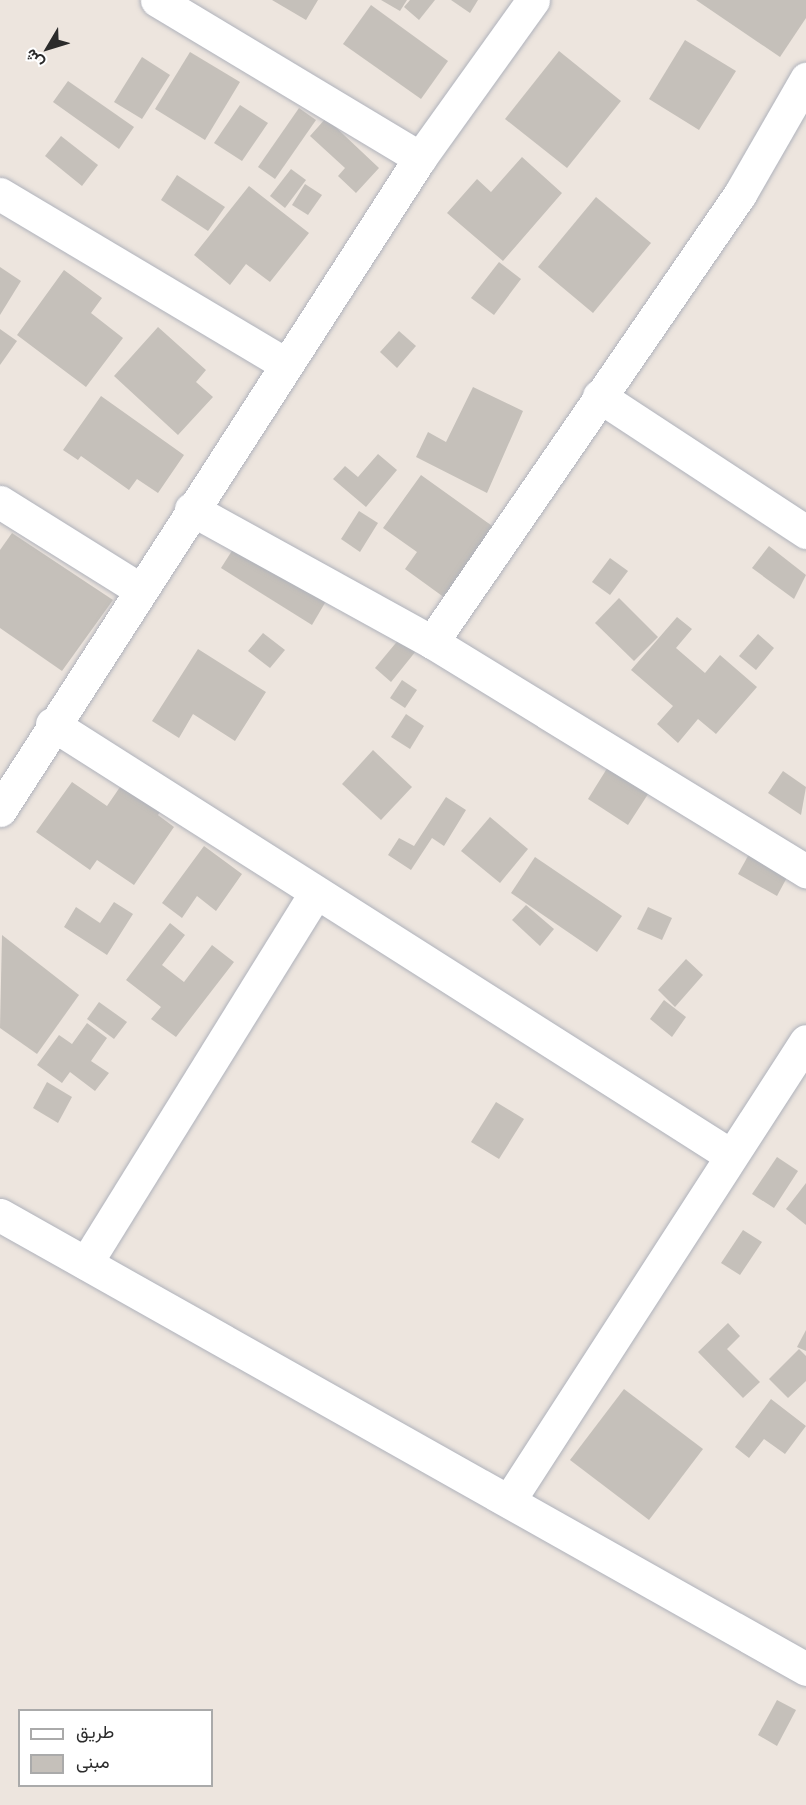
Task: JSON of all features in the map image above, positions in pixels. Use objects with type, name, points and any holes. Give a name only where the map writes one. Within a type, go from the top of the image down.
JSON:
[{"type":"street","points":[[157,0],[420,158]]},
{"type":"street","points":[[0,810],[52,724],[420,158],[533,0]]},
{"type":"street","points":[[432,642],[599,396],[734,203],[801,100]]},
{"type":"street","points":[[0,194],[285,364]]},
{"type":"street","points":[[599,396],[806,532]]},
{"type":"street","points":[[0,502],[141,590]]},
{"type":"street","points":[[191,509],[432,642],[806,871]]},
{"type":"street","points":[[52,724],[314,895],[730,1155]]},
{"type":"street","points":[[86,1263],[314,895]]},
{"type":"street","points":[[510,1499],[730,1155],[806,1041]]},
{"type":"street","points":[[0,1215],[510,1499],[806,1669]]},
{"type":"building","points":[[272,0],[318,0],[306,20]]},
{"type":"building","points":[[381,0],[407,0],[400,11]]},
{"type":"building","points":[[410,0],[435,0],[419,20],[404,7]]},
{"type":"building","points":[[451,0],[478,0],[470,13]]},
{"type":"building","points":[[696,0],[806,0],[806,18],[780,57]]},
{"type":"building","points":[[371,5],[448,61],[421,99],[343,44]]},
{"type":"building","points":[[685,40],[736,71],[699,130],[649,99]]},
{"type":"building","points":[[559,51],[621,101],[567,168],[505,119]]},
{"type":"building","points":[[190,52],[240,82],[205,140],[155,109]]},
{"type":"building","points":[[142,57],[170,75],[142,119],[114,102]]},
{"type":"building","points":[[68,81],[134,127],[119,149],[53,102]]},
{"type":"building","points":[[240,105],[268,123],[242,161],[214,143]]},
{"type":"building","points":[[299,108],[316,120],[275,179],[258,167]]},
{"type":"building","points":[[326,118],[379,168],[356,193],[338,176],[345,168],[310,136]]},
{"type":"building","points":[[61,136],[98,165],[82,186],[45,156]]},
{"type":"building","points":[[522,157],[562,193],[503,261],[447,213],[477,179],[491,192]]},
{"type":"building","points":[[291,169],[306,180],[285,208],[270,196]]},
{"type":"building","points":[[177,175],[225,207],[208,231],[161,200]]},
{"type":"building","points":[[305,184],[322,195],[308,215],[292,205]]},
{"type":"building","points":[[249,186],[309,233],[270,282],[246,264],[230,285],[194,255]]},
{"type":"building","points":[[596,197],[651,243],[593,313],[538,267]]},
{"type":"building","points":[[499,262],[521,279],[494,315],[471,298]]},
{"type":"building","points":[[0,267],[21,281],[0,315]]},
{"type":"building","points":[[64,270],[102,298],[91,313],[123,338],[86,387],[17,335]]},
{"type":"building","points":[[158,327],[206,370],[196,382],[213,397],[178,435],[114,376]]},
{"type":"building","points":[[0,329],[17,341],[0,365]]},
{"type":"building","points":[[399,331],[416,346],[397,368],[380,352]]},
{"type":"building","points":[[473,387],[523,411],[487,493],[416,457],[428,432],[446,442]]},
{"type":"building","points":[[101,396],[184,455],[158,493],[137,479],[129,490],[81,456],[78,460],[63,450]]},
{"type":"building","points":[[378,454],[397,470],[366,507],[333,479],[345,466],[358,477]]},
{"type":"building","points":[[421,475],[495,528],[445,598],[405,569],[417,552],[383,528]]},
{"type":"building","points":[[359,511],[378,523],[360,552],[341,539]]},
{"type":"building","points":[[12,533],[113,600],[62,671],[0,628],[0,550]]},
{"type":"building","points":[[242,535],[332,591],[312,625],[221,568]]},
{"type":"building","points":[[769,546],[806,575],[794,599],[752,568]]},
{"type":"building","points":[[610,558],[628,571],[610,595],[592,582]]},
{"type":"building","points":[[619,598],[658,637],[634,661],[595,623]]},
{"type":"building","points":[[677,617],[692,629],[676,648],[705,673],[720,655],[757,687],[716,734],[698,719],[678,743],[657,724],[673,706],[631,670]]},
{"type":"building","points":[[263,633],[285,650],[270,668],[248,651]]},
{"type":"building","points":[[758,634],[774,648],[756,670],[739,656]]},
{"type":"building","points":[[400,638],[416,651],[391,682],[375,668]]},
{"type":"building","points":[[198,649],[266,692],[235,741],[193,714],[179,738],[152,721]]},
{"type":"building","points":[[402,680],[417,690],[405,708],[390,698]]},
{"type":"building","points":[[406,714],[424,726],[410,749],[391,737]]},
{"type":"building","points":[[373,750],[412,787],[381,820],[342,784]]},
{"type":"building","points":[[611,762],[652,788],[628,825],[588,799]]},
{"type":"building","points":[[131,771],[169,798],[158,815],[174,827],[134,885],[97,860],[90,870],[36,832],[72,782],[107,806]]},
{"type":"building","points":[[783,771],[806,787],[801,815],[768,793]]},
{"type":"building","points":[[446,797],[466,810],[444,846],[432,838],[411,870],[388,855],[399,838],[414,846]]},
{"type":"building","points":[[490,817],[528,849],[500,883],[461,851]]},
{"type":"building","points":[[204,846],[242,874],[216,911],[197,896],[182,918],[162,903]]},
{"type":"building","points":[[753,847],[791,870],[777,896],[738,874]]},
{"type":"building","points":[[535,857],[622,916],[597,952],[511,893]]},
{"type":"building","points":[[114,902],[133,914],[107,955],[64,927],[76,907],[100,923]]},
{"type":"building","points":[[526,905],[554,929],[540,946],[512,920]]},
{"type":"building","points":[[648,907],[672,918],[662,940],[637,929]]},
{"type":"building","points":[[170,923],[185,935],[162,965],[184,982],[212,945],[234,962],[176,1037],[151,1019],[161,1007],[126,980]]},
{"type":"building","points":[[2,935],[79,995],[37,1054],[0,1028]]},
{"type":"building","points":[[686,959],[703,975],[675,1007],[658,990]]},
{"type":"building","points":[[664,1000],[686,1017],[672,1037],[650,1019]]},
{"type":"building","points":[[99,1002],[127,1022],[114,1039],[87,1019]]},
{"type":"building","points":[[87,1023],[107,1038],[91,1061],[109,1073],[95,1091],[70,1072],[62,1083],[37,1065],[59,1035],[72,1044]]},
{"type":"building","points":[[47,1082],[72,1097],[58,1123],[33,1108]]},
{"type":"building","points":[[496,1102],[524,1119],[499,1159],[471,1142]]},
{"type":"building","points":[[777,1157],[798,1171],[774,1208],[752,1194]]},
{"type":"building","points":[[806,1183],[806,1225],[786,1209]]},
{"type":"building","points":[[743,1230],[762,1242],[740,1275],[721,1263]]},
{"type":"building","points":[[728,1323],[740,1336],[727,1349],[760,1382],[743,1398],[698,1352]]},
{"type":"building","points":[[806,1330],[806,1351],[797,1347]]},
{"type":"building","points":[[799,1349],[806,1356],[806,1381],[788,1398],[769,1379]]},
{"type":"building","points":[[624,1389],[703,1449],[649,1520],[570,1460]]},
{"type":"building","points":[[771,1399],[806,1426],[785,1454],[764,1439],[749,1458],[735,1447]]},
{"type":"building","points":[[777,1700],[796,1710],[777,1746],[758,1735]]}]
